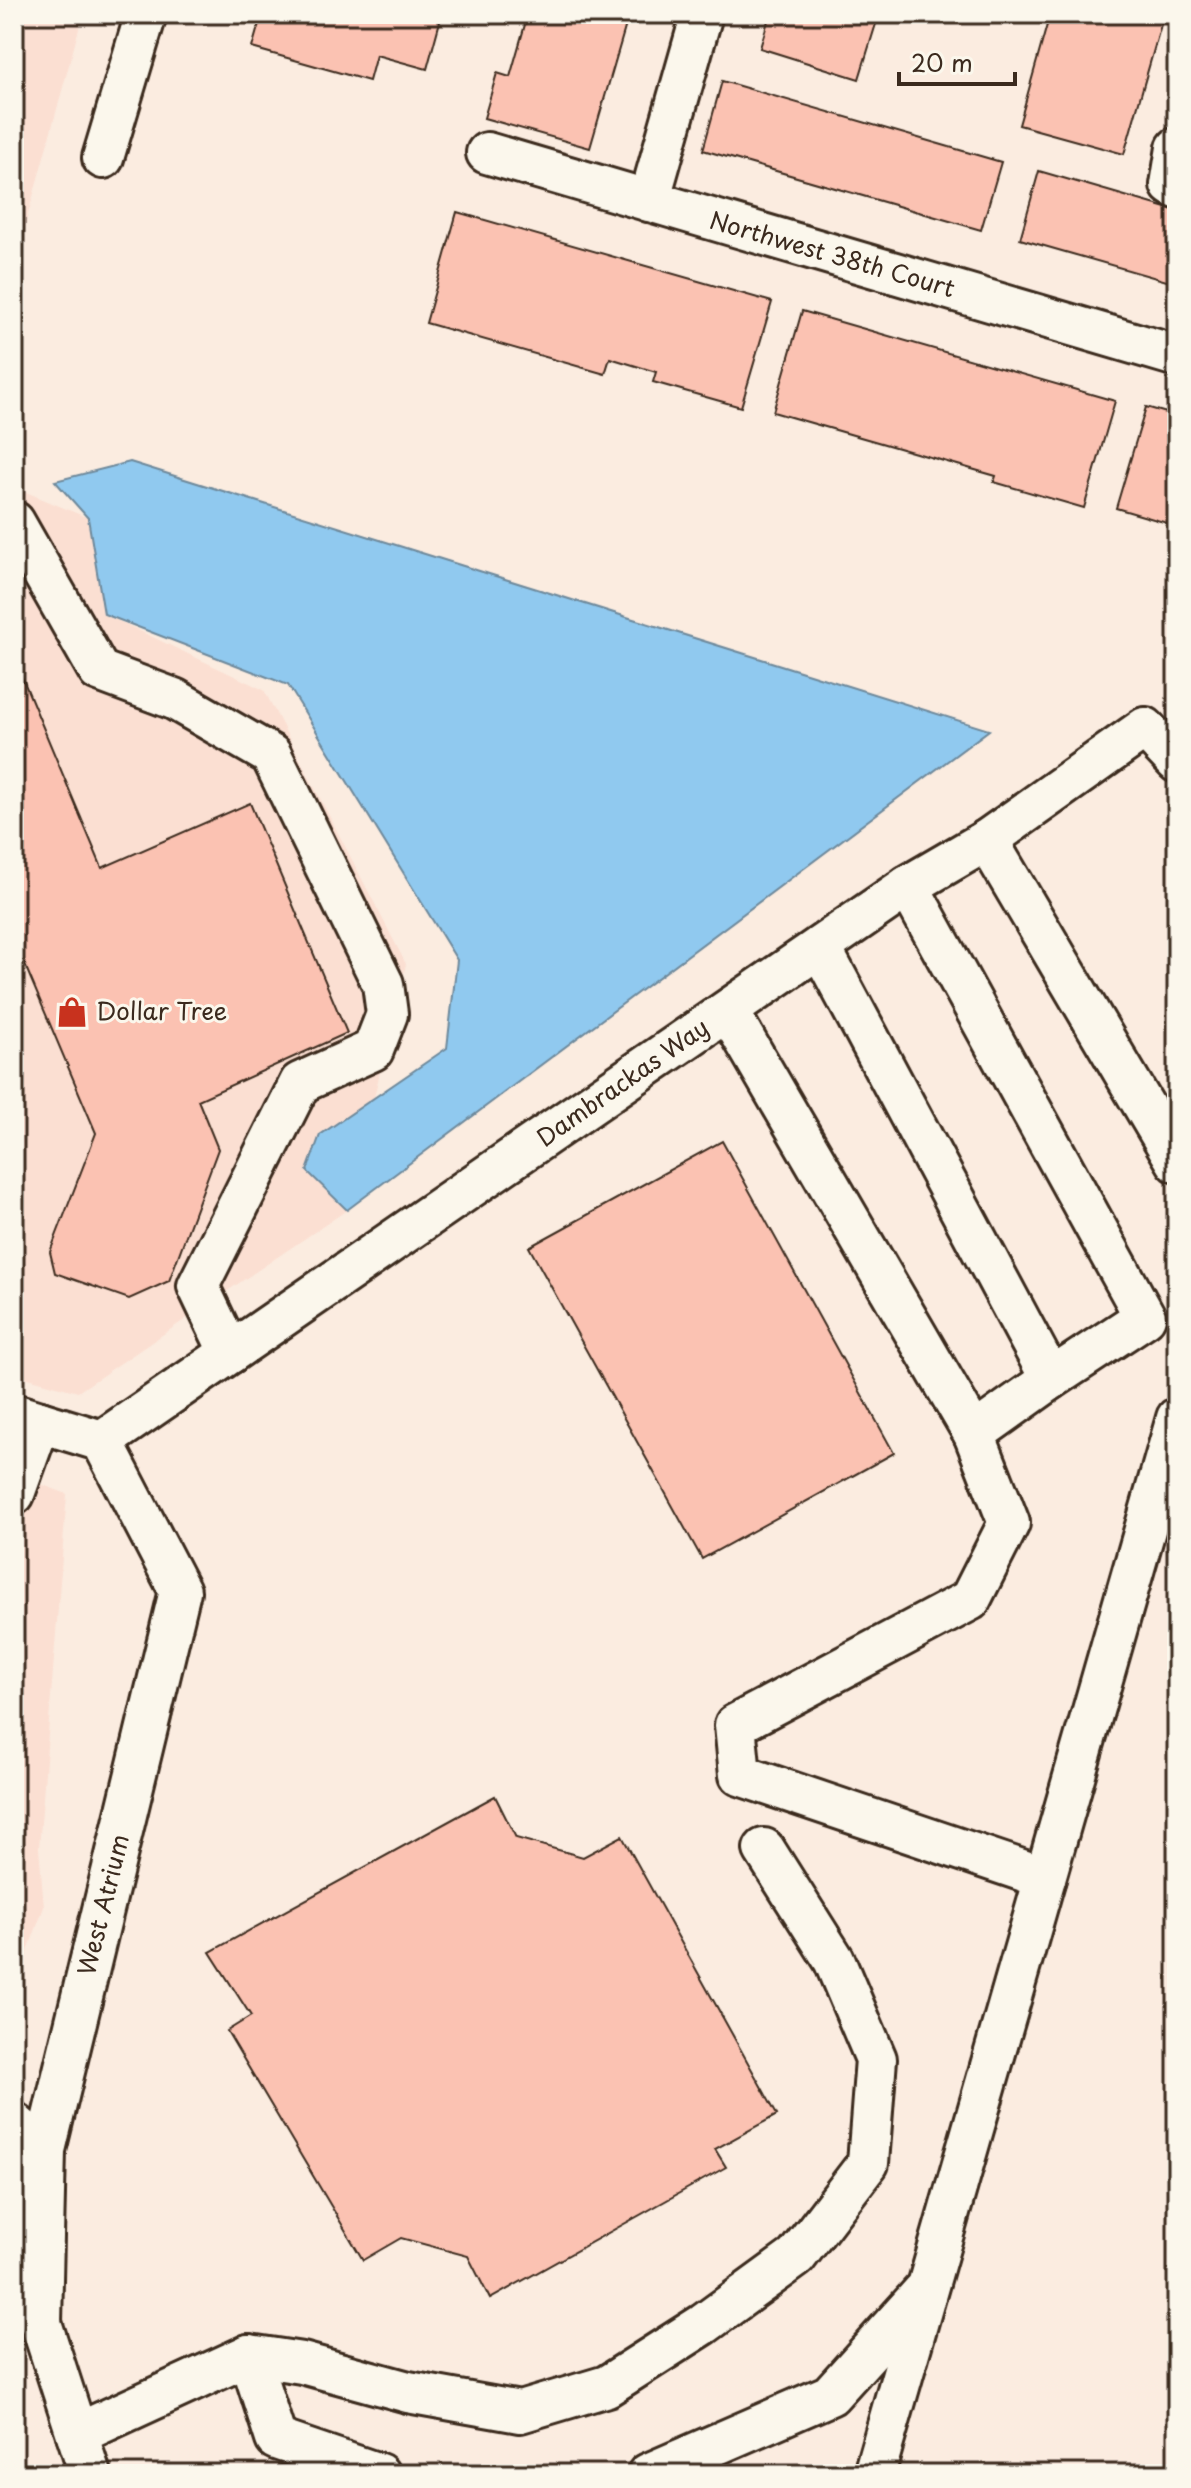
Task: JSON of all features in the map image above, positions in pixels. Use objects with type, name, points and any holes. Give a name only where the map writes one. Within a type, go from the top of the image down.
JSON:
[{"type":"street","points":[[103,158],[146,14]]},
{"type":"street","points":[[649,201],[702,14]]},
{"type":"street","points":[[1177,148],[1171,185],[1177,188]]},
{"type":"street","name":"Northwest 38th Court","points":[[487,153],[1177,356]]},
{"type":"street","points":[[14,522],[99,671],[174,699],[271,755],[383,984],[387,1014],[373,1050],[300,1083],[198,1286],[230,1353]]},
{"type":"street","name":"Dambrackas Way","points":[[102,1441],[908,886],[987,840],[1145,728],[1177,762]]},
{"type":"street","points":[[987,840],[1177,1162]]},
{"type":"street","points":[[908,886],[1145,1317],[974,1434]]},
{"type":"street","points":[[820,947],[1051,1379]]},
{"type":"street","points":[[728,1011],[974,1434],[1009,1523],[970,1600],[735,1725],[740,1775],[1045,1878]]},
{"type":"street","points":[[14,1494],[27,1418],[102,1441]]},
{"type":"street","points":[[873,2472],[1177,1418]]},
{"type":"street","name":"West Atrium","points":[[90,2474],[41,2323],[45,2150],[180,1591],[102,1441]]},
{"type":"street","points":[[77,2434],[249,2355],[302,2363],[408,2392],[520,2412],[607,2386],[704,2324],[796,2257],[868,2163],[876,2059],[834,1960],[764,1849]]},
{"type":"street","points":[[14,2123],[45,2150]]},
{"type":"street","points":[[648,2474],[830,2395],[928,2286]]},
{"type":"street","points":[[249,2355],[282,2456],[379,2474]]},
{"type":"shaded area","points":[[14,14],[83,14],[14,266]]},
{"type":"shaded area","points":[[14,487],[88,518],[104,614],[264,690],[406,964],[347,1210],[78,1392],[14,1374]]},
{"type":"shaded area","points":[[14,1474],[67,1494],[39,1848],[44,1907],[14,1989]]},
{"type":"water","points":[[130,462],[989,730],[347,1210],[307,1171],[320,1135],[447,1048],[457,960],[288,685],[104,614],[88,518],[55,481]]},
{"type":"building","points":[[239,14],[442,14],[427,69],[376,55],[369,81],[252,48],[260,20]]},
{"type":"building","points":[[528,14],[629,14],[590,148],[484,118],[497,73],[510,77]]},
{"type":"building","points":[[770,14],[879,14],[859,79],[760,48]]},
{"type":"building","points":[[1050,14],[1164,14],[1124,154],[1019,125]]},
{"type":"building","points":[[722,81],[1001,162],[981,230],[703,150]]},
{"type":"building","points":[[1039,171],[1177,211],[1177,284],[1020,239]]},
{"type":"building","points":[[457,212],[772,302],[741,407],[653,382],[656,372],[610,358],[605,374],[426,323]]},
{"type":"building","points":[[802,311],[1115,401],[1084,508],[994,482],[996,476],[773,412]]},
{"type":"building","points":[[1146,407],[1177,416],[1177,526],[1116,508]]},
{"type":"building","points":[[14,658],[102,868],[250,803],[347,1033],[198,1100],[218,1149],[169,1281],[129,1299],[55,1273],[50,1252],[96,1133],[14,939]]},
{"type":"building","points":[[722,1141],[894,1453],[702,1559],[529,1247]]},
{"type":"building","points":[[495,1796],[516,1838],[583,1857],[622,1836],[777,2115],[715,2149],[726,2167],[490,2299],[468,2256],[401,2238],[363,2260],[227,2031],[251,2016],[210,1952]]},
{"type":"place","name":"Dollar Tree","points":[[72,1012]]}]
